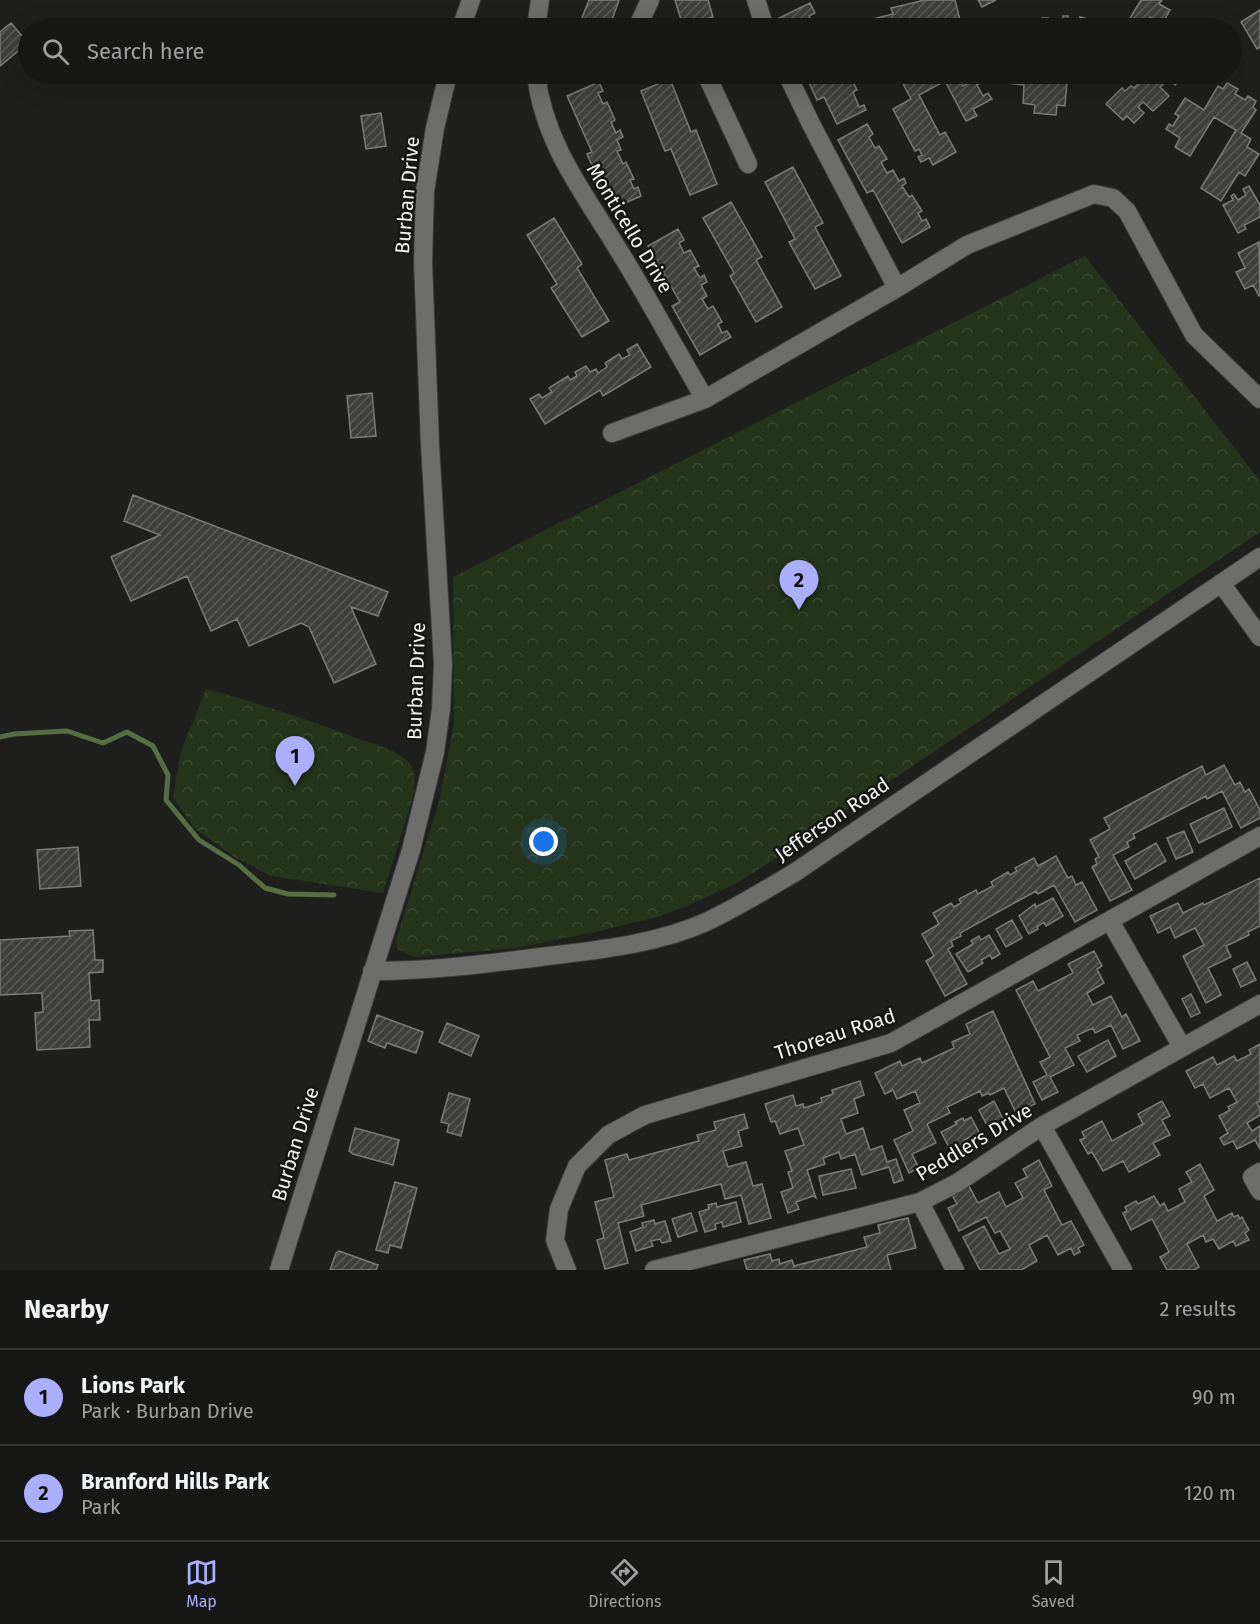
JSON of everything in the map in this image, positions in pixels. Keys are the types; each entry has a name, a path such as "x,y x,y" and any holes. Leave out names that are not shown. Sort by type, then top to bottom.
{"street":[{"path":"465,18 471,0"},
{"path":"537,18 540,0"},
{"path":"642,18 650,0"},
{"path":"756,0 757,18"},
{"name":"Burban Drive","path":"279,1270 411,850 433,761 441,709 442,629 430,445 423,262 426,191 435,128 446,84"},
{"name":"Monticello Drive","path":"537,84 545,121 561,157 623,257 705,399"},
{"path":"711,84 747,164"},
{"path":"791,84 897,288"},
{"path":"612,433 705,399 897,288 967,244 1094,194 1113,198 1127,211 1194,335 1260,399"},
{"name":"Jefferson Road","path":"372,971 446,968 606,949 662,937 705,923 794,873 1260,557"},
{"path":"1221,583 1260,637"},
{"name":"Thoreau Road","path":"567,1270 555,1240 559,1209 577,1166 608,1135 645,1115 891,1043 1260,836"},
{"path":"1110,921 1182,1047"},
{"name":"Peddlers Drive","path":"654,1270 920,1202 957,1183 1042,1126 1260,1004"},
{"path":"1042,1126 1123,1270"},
{"path":"1260,1172 1252,1177 1260,1191"},
{"path":"920,1202 955,1270"}],"green space":[{"path":"1085,256 1260,481 1260,532 735,884 657,917 515,948 414,957 397,949 396,940 439,802 454,723 453,577"},
{"path":"206,689 283,712 377,745 395,752 409,762 414,774 414,793 383,893 271,876 236,858 194,828 173,797 181,751"}],"building":[{"path":"589,0 619,0 613,18 582,18"},
{"path":"675,0 708,0 713,17 681,18"},
{"path":"925,0 955,0 960,18 877,18 893,14 891,8"},
{"path":"978,0 996,0 982,7"},
{"path":"1141,0 1162,0 1159,4 1170,10 1165,18 1130,18"},
{"path":"810,3 815,13 809,16 810,18 779,18"},
{"path":"1260,10 1260,47 1257,49 1242,24 1242,21"},
{"path":"11,23 18,31 18,51 0,66 0,32"},
{"path":"594,84 600,84 603,91 598,93 603,104 607,102 615,120 611,122 616,133 620,130 623,137 617,140 621,150 617,151 623,164 626,162 634,179 630,180 634,189 638,187 641,196 611,209 587,154 592,152 567,96"},
{"path":"658,84 672,84 691,132 696,130 717,184 690,195 671,149 665,151 641,91"},
{"path":"810,84 854,84 857,90 853,92 859,107 864,105 866,110 837,124 824,97 817,100"},
{"path":"903,84 939,84 919,95 940,135 945,132 956,152 933,165 929,158 921,162 918,157 922,155 919,149 915,151 893,109 911,99"},
{"path":"947,84 962,84 963,86 979,84 977,85 983,96 988,93 992,99 973,109 977,116 966,121"},
{"path":"1015,84 1067,84 1065,106 1057,105 1056,115 1034,113 1035,105 1023,103 1024,85"},
{"path":"1138,84 1163,84 1160,87 1169,96 1153,111 1143,102 1138,107 1144,113 1134,123 1127,116 1123,120 1106,104 1122,88 1125,91 1131,86 1134,88"},
{"path":"1229,84 1238,89 1235,94 1245,100 1248,96 1256,101 1253,107 1256,110 1241,133 1251,139 1247,147 1259,154 1245,176 1239,172 1221,201 1201,188 1236,130 1214,117 1190,156 1175,147 1180,138 1166,129 1169,124 1173,126 1179,116 1175,114 1185,98 1204,110 1218,86 1223,89"},
{"path":"381,113 386,146 366,149 361,116"},
{"path":"867,124 873,134 869,137 875,148 879,146 887,159 881,162 887,173 893,170 899,181 904,178 906,183 902,186 909,197 912,195 922,211 918,213 922,221 926,219 930,227 902,243 873,190 867,193 838,140"},
{"path":"793,167 823,223 815,227 841,276 815,289 789,242 795,239 765,182"},
{"path":"1249,186 1260,205 1260,217 1244,225 1246,229 1238,233 1223,205 1233,200 1231,196 1234,194 1238,200 1246,195 1243,189"},
{"path":"731,202 762,257 756,260 782,307 756,322 730,276 734,273 703,218"},
{"path":"554,218 582,264 577,268 609,321 582,337 551,288 557,284 527,235"},
{"path":"678,229 684,240 679,243 684,253 690,250 699,266 694,268 700,278 704,275 707,282 701,285 707,296 702,299 708,309 713,306 722,322 718,324 722,333 727,331 731,337 700,355 672,306 680,302 648,246"},
{"path":"1259,242 1259,296 1253,285 1245,289 1236,272 1245,268 1238,253"},
{"path":"637,344 651,367 603,396 600,390 545,424 530,399 539,394 542,398 552,392 549,388 568,376 570,380 577,376 575,372 586,366 590,372 596,369 598,373 607,367 605,363 619,354 622,359 630,355 627,350"},
{"path":"372,393 376,436 351,438 347,396"},
{"path":"133,495 388,592 378,616 351,607 376,664 334,683 309,627 301,623 249,646 237,619 211,631 187,576 131,601 111,557 160,535 124,521"},
{"path":"1224,765 1235,785 1240,782 1245,792 1249,789 1260,810 1260,818 1241,828 1222,791 1207,799 1206,796 1133,834 1135,838 1127,842 1129,847 1113,855 1132,890 1110,901 1092,867 1097,864 1095,859 1099,857 1090,840 1110,829 1104,818 1202,766 1206,775"},
{"path":"1224,808 1232,827 1199,843 1190,824"},
{"path":"1184,831 1193,852 1176,859 1167,838"},
{"path":"1156,843 1166,861 1135,879 1125,861"},
{"path":"78,847 81,886 40,889 37,850"},
{"path":"1056,856 1068,878 1072,876 1076,885 1082,882 1097,910 1075,922 1054,885 1038,894 1036,891 960,933 961,936 951,941 953,946 948,949 967,984 945,996 926,961 934,956 922,934 939,924 933,913 951,903 954,907 961,903 959,899 976,890 978,894 993,886 991,882 1008,872 1010,875 1017,871 1015,868 1034,858 1038,866"},
{"path":"1260,878 1260,926 1248,932 1249,935 1226,946 1231,957 1208,968 1221,995 1206,1003 1183,956 1204,945 1195,928 1175,938 1170,927 1158,933 1150,916 1178,903 1183,913"},
{"path":"1053,898 1063,916 1046,926 1044,922 1029,934 1019,916 1035,904 1036,907"},
{"path":"1012,920 1022,938 1006,947 996,929"},
{"path":"93,930 95,960 103,960 103,972 89,973 91,1001 99,1000 100,1020 89,1020 90,1047 37,1050 35,1013 43,1012 42,993 0,995 0,940 70,936 69,931"},
{"path":"989,935 1000,954 992,959 990,955 981,960 983,963 968,972 956,954 973,944 971,941 979,936 981,940"},
{"path":"1094,951 1102,966 1097,969 1104,983 1087,993 1093,1005 1111,996 1122,1017 1126,1014 1140,1041 1123,1049 1111,1025 1095,1033 1093,1028 1077,1035 1080,1041 1065,1048 1074,1065 1050,1077 1058,1092 1042,1100 1033,1082 1047,1075 1040,1062 1050,1057 1016,990 1033,981 1038,991 1073,973 1068,964"},
{"path":"1247,962 1256,980 1241,987 1233,969"},
{"path":"1191,994 1200,1013 1191,1017 1182,999"},
{"path":"993,1011 1035,1104 1016,1113 1004,1088 982,1096 980,1091 947,1107 950,1113 927,1124 936,1143 912,1154 919,1168 909,1173 894,1140 913,1131 904,1110 920,1103 915,1091 897,1099 893,1090 885,1094 875,1073 900,1061 902,1066 920,1058 922,1063 954,1048 952,1042 970,1034 966,1024"},
{"path":"377,1015 423,1032 416,1053 387,1043 385,1048 368,1041"},
{"path":"447,1023 479,1036 471,1056 439,1042"},
{"path":"1108,1040 1116,1056 1087,1072 1078,1056"},
{"path":"1260,1044 1260,1101 1257,1103 1260,1115 1247,1123 1252,1131 1260,1126 1260,1149 1255,1140 1237,1149 1233,1141 1224,1145 1220,1138 1228,1133 1219,1116 1230,1110 1228,1107 1237,1102 1229,1088 1210,1098 1203,1084 1195,1088 1186,1071 1213,1057 1217,1065 1234,1056 1237,1061 1251,1054 1249,1050"},
{"path":"860,1081 864,1095 854,1099 858,1113 841,1119 846,1134 863,1128 870,1150 882,1146 887,1162 896,1159 903,1180 894,1183 889,1167 862,1175 855,1154 841,1159 839,1152 823,1158 825,1164 807,1170 816,1198 813,1196 796,1202 799,1209 788,1213 781,1192 793,1188 788,1172 792,1171 785,1151 804,1145 798,1128 780,1134 775,1121 771,1122 765,1104 793,1095 796,1106 803,1104 804,1108 822,1102 821,1098 833,1094 832,1090"},
{"path":"449,1093 470,1099 461,1136 447,1132 449,1124 441,1122"},
{"path":"994,1101 1004,1121 989,1129 979,1110"},
{"path":"1162,1101 1170,1116 1162,1120 1170,1135 1153,1143 1160,1155 1129,1172 1123,1161 1103,1171 1092,1152 1088,1154 1080,1140 1085,1138 1082,1132 1102,1121 1112,1141 1143,1124 1138,1114"},
{"path":"744,1114 748,1128 738,1131 742,1146 723,1151 728,1167 746,1162 753,1186 762,1184 771,1218 749,1224 741,1195 725,1199 721,1184 641,1205 644,1216 618,1223 628,1263 605,1269 597,1240 604,1238 595,1202 614,1197 605,1160 627,1154 629,1160 699,1141 697,1135 716,1130 714,1122"},
{"path":"971,1117 981,1136 972,1141 970,1137 964,1140 965,1143 951,1151 941,1132 957,1124 955,1122 963,1118 964,1121"},
{"path":"355,1128 399,1140 393,1165 349,1151"},
{"path":"1039,1160 1052,1186 1044,1190 1062,1225 1071,1221 1084,1245 1078,1248 1080,1252 1074,1255 1071,1248 1058,1255 1047,1235 1029,1245 1037,1261 1021,1270 980,1270 963,1237 984,1226 999,1254 1010,1249 1000,1231 995,1233 986,1217 959,1231 948,1208 957,1204 951,1193 968,1184 978,1203 999,1192 1006,1207 1023,1198 1015,1183 1027,1177 1023,1169"},
{"path":"1200,1164 1214,1190 1204,1196 1217,1221 1232,1213 1234,1217 1238,1215 1240,1219 1242,1217 1249,1230 1245,1233 1249,1240 1236,1246 1233,1241 1219,1249 1213,1239 1206,1242 1203,1235 1187,1244 1199,1267 1194,1270 1167,1270 1160,1257 1169,1252 1152,1219 1131,1230 1123,1213 1127,1211 1125,1207 1136,1201 1138,1204 1154,1196 1160,1206 1164,1203 1168,1211 1185,1202 1179,1189 1192,1182 1186,1172"},
{"path":"851,1169 856,1188 823,1195 819,1176"},
{"path":"395,1182 417,1188 401,1248 390,1245 388,1253 376,1250"},
{"path":"736,1202 741,1222 723,1227 722,1222 715,1224 716,1229 705,1232 699,1212 709,1209 708,1205 716,1203 717,1207"},
{"path":"691,1213 697,1231 678,1237 672,1219"},
{"path":"908,1218 916,1248 887,1255 891,1270 747,1270 744,1260 770,1254 772,1261 779,1259 780,1264 792,1260 794,1266 867,1247 864,1237 880,1233 878,1225"},
{"path":"654,1220 655,1224 665,1221 671,1241 662,1243 660,1239 651,1241 653,1246 636,1251 630,1232 643,1227 642,1223"},
{"path":"339,1251 378,1265 376,1270 330,1270 336,1253"}],"waterway":[{"path":"0,737 67,731 103,743 127,732 153,746 168,775 166,800 199,840 239,865 265,888 288,894 334,895"}],"place":[{"name":"Branford Hills Park","path":"799,610"},
{"name":"Lions Park","path":"295,786"}]}
